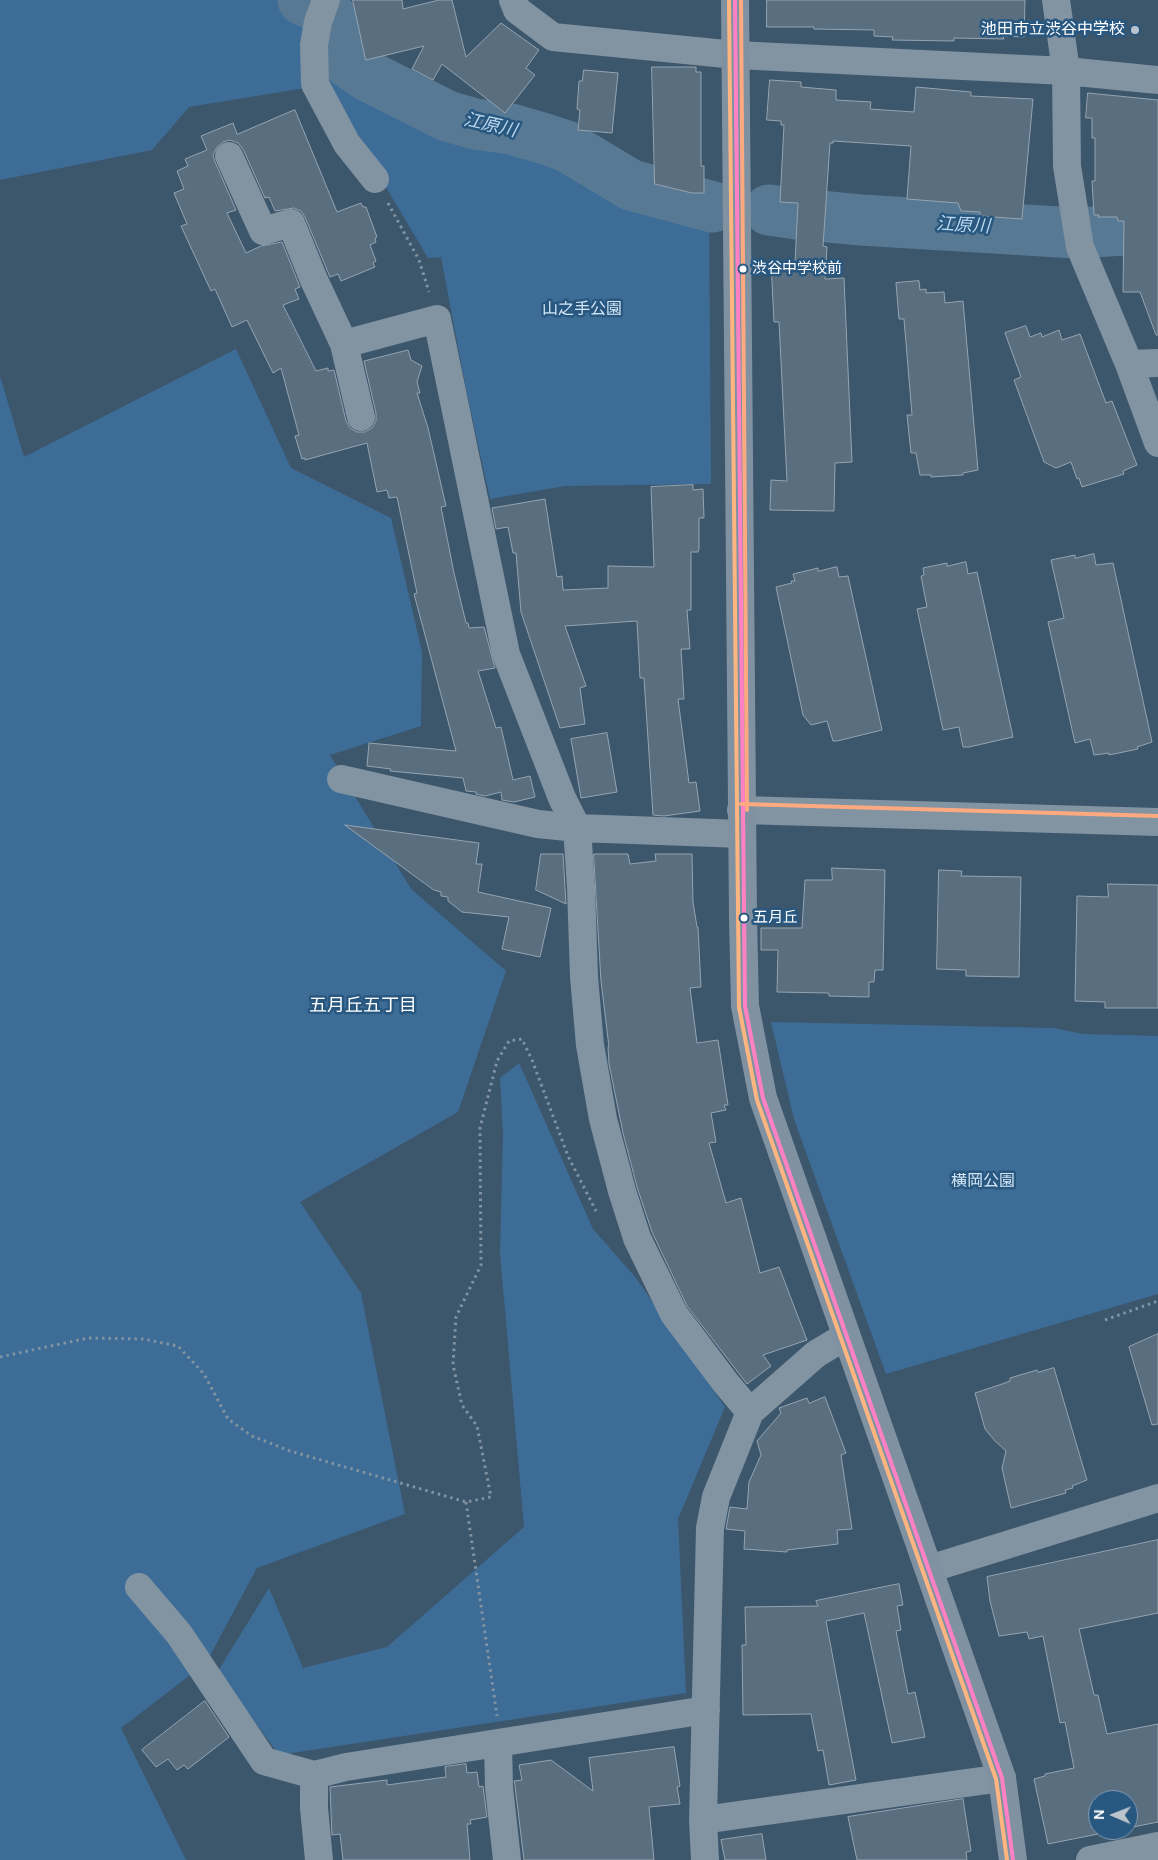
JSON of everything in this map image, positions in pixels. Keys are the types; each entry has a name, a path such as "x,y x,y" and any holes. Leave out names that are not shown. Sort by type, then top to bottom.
{"main road":[{"path":"735,0 745,1006 763,1098 1002,1778 1013,1860"}],"street":[{"path":"513,0 517,10 553,37 736,55 1066,71 1158,80"},
{"path":"1056,0 1066,71 1067,166 1080,247 1129,364 1158,443"},
{"path":"323,8 314,45 315,84 347,144 375,179"},
{"path":"229,156 263,231 292,223 314,280 344,344 361,417"},
{"path":"344,344 437,319 506,654 562,798 577,828 584,976 590,1045 603,1119 622,1191 637,1238 674,1314 750,1412"},
{"path":"1129,364 1158,364"},
{"path":"341,779 538,824 577,828 742,822 1158,822"},
{"path":"705,1860 703,1820 710,1528 716,1496 750,1412 816,1354 846,1336"},
{"path":"929,1569 1158,1498"},
{"path":"139,1587 179,1634 264,1761 314,1775 346,1767 706,1710"},
{"path":"498,1744 499,1787 507,1860"},
{"path":"314,1775 314,1808 319,1860"},
{"path":"703,1820 1002,1778"},
{"path":"1090,1860 1158,1846"}],"path":[{"path":"375,179 419,260"},
{"path":"0,1357 88,1338 143,1339 178,1346 204,1374 228,1419 252,1436 290,1451 466,1502 492,1497 477,1426 462,1405 453,1365 456,1317 481,1265 480,1128 497,1061 509,1041 522,1039 532,1060 568,1156 600,1219"},
{"path":"1105,1320 1158,1302"},
{"path":"466,1502 499,1729 498,1744"}],"green space":[{"path":"0,0 294,0 331,11 305,88 189,107 152,150 0,180"},
{"name":"山之手公園","path":"328,31 336,58 352,72 445,123 502,131 545,141 636,192 709,209 711,484 565,486 490,499 466,389 441,257 428,258 333,98 326,75"},
{"path":"236,349 291,468 391,518 422,652 421,726 330,755 411,889 506,971 458,1112 300,1202 361,1293 405,1514 257,1568 206,1663 121,1728 186,1860 0,1860 0,376 24,457"},
{"name":"横岡公園","path":"771,1022 1054,1028 1083,1034 1158,1036 1158,1294 886,1374 794,1119"},
{"path":"519,1063 593,1229 636,1278 725,1407 678,1519 686,1693 279,1755 218,1671 269,1588 303,1668 387,1647 524,1527 500,1253 503,1134 500,1078"}],"building":[{"path":"353,0 402,0 403,9 439,0 452,0 466,57 501,23 539,50 526,68 535,75 505,113 442,64 433,80 412,69 424,46 366,60"},
{"path":"767,0 1025,0 1024,37 1003,36 1004,39 954,38 954,41 892,40 893,37 874,36 874,30 767,27"},
{"path":"652,67 696,67 696,72 701,72 701,166 704,166 704,193 692,193 655,184"},
{"path":"584,70 618,73 612,133 578,130 580,110 577,109 579,81 582,81"},
{"path":"770,80 801,82 801,87 836,90 836,100 871,102 870,109 914,112 916,87 971,92 971,96 1033,99 1022,219 980,216 980,212 961,211 958,203 907,199 911,146 833,141 833,143 830,143 823,246 827,247 825,279 844,278 852,462 835,463 834,511 770,510 771,480 787,481 779,322 774,322 771,262 795,263 798,203 780,202 784,125 781,125 781,121 767,120"},
{"path":"1088,93 1158,100 1158,335 1156,335 1140,292 1123,292 1124,221 1118,221 1117,217 1098,217 1099,215 1094,215 1092,181 1095,181 1095,138 1092,138 1092,118 1086,118"},
{"path":"295,110 337,212 361,203 363,207 366,207 377,237 375,238 376,242 370,245 376,261 373,263 375,267 341,281 338,274 330,277 301,211 294,208 275,211 269,197 265,198 243,149 238,143 230,140 223,142 217,147 213,155 236,210 227,213 246,253 261,246 282,242 300,287 295,289 299,299 283,305 316,371 328,368 328,371 334,370 346,421 350,428 357,432 365,432 372,428 376,421 376,413 364,361 408,350 411,360 422,366 417,382 420,393 417,393 428,428 446,506 441,507 466,623 468,623 469,628 484,627 495,668 478,671 496,728 501,727 513,780 530,776 535,797 514,802 502,800 501,792 485,796 476,794 476,792 466,791 463,778 390,771 391,769 367,766 369,743 456,751 414,594 417,593 397,497 389,498 387,490 377,492 367,443 305,460 305,458 302,459 295,436 299,435 281,368 273,373 247,320 232,327 215,289 211,291 181,226 187,224 174,193 184,189 177,171 188,166 185,159 207,150 201,136 233,123 237,134"},
{"path":"919,281 920,290 926,289 926,293 944,292 945,303 963,301 978,470 963,473 963,475 931,477 931,475 920,475 916,453 911,453 907,415 912,415 904,319 899,319 896,283"},
{"path":"1026,326 1030,337 1041,333 1042,337 1059,330 1062,340 1080,334 1106,403 1112,401 1137,465 1123,471 1124,474 1082,487 1071,462 1056,468 1044,462 1014,380 1021,377 1005,333"},
{"path":"693,485 693,490 703,489 704,518 699,518 698,552 691,552 691,610 687,610 690,649 681,649 684,699 678,699 689,783 696,782 700,811 664,816 653,815 644,678 640,678 637,621 565,626 586,686 580,688 585,724 560,728 521,612 516,553 513,553 508,527 496,529 492,508 545,499 557,577 562,576 563,590 608,588 608,566 654,567 651,487"},
{"path":"1094,554 1096,565 1113,563 1152,742 1137,747 1138,749 1109,755 1109,753 1094,755 1090,739 1075,743 1048,622 1064,618 1051,560 1075,555 1075,558"},
{"path":"966,562 968,574 977,572 1013,737 963,747 959,727 943,730 917,609 927,607 921,576 924,575 923,568 947,563 947,566"},
{"path":"837,567 839,577 848,576 882,730 833,741 827,721 811,725 803,715 776,587 795,581 793,574 818,568 818,571"},
{"path":"607,733 617,792 581,798 571,739"},
{"path":"345,825 479,843 476,864 482,864 478,892 551,908 540,957 502,949 509,917 462,912 448,901 448,897 441,896 441,892 434,890"},
{"path":"541,854 563,854 566,904 536,890"},
{"path":"594,854 628,854 630,864 656,861 655,854 692,854 693,902 698,927 701,987 690,988 697,1043 718,1040 728,1105 724,1105 726,1110 711,1113 716,1142 709,1143 726,1203 741,1198 760,1273 779,1267 807,1340 763,1355 771,1366 747,1384 687,1306 652,1232 637,1187 623,1133 609,1064 609,1047 601,981"},
{"path":"832,868 885,870 883,970 875,970 874,982 869,982 869,997 829,996 829,993 777,992 778,950 761,950 761,928 802,928 805,880 832,880"},
{"path":"939,870 962,871 961,876 1021,877 1019,977 966,976 966,970 937,969"},
{"path":"1108,884 1158,885 1158,1008 1105,1008 1105,1002 1075,1001 1077,896 1108,897"},
{"path":"1158,1334 1158,1424 1152,1425 1129,1347"},
{"path":"1054,1368 1087,1480 1065,1490 1066,1493 1011,1508 1002,1468 1006,1451 985,1429 975,1393 1010,1381 1010,1378 1037,1370 1038,1372"},
{"path":"825,1397 846,1453 841,1455 852,1529 837,1530 838,1544 787,1550 787,1552 744,1549 745,1531 726,1529 730,1507 747,1509 749,1482 761,1455 757,1441 781,1413 779,1408 807,1398 809,1403"},
{"path":"1158,1540 1158,1613 1079,1629 1094,1695 1098,1695 1107,1734 1158,1724 1158,1822 1138,1826 1138,1790 1088,1790 1088,1836 1048,1844 1034,1779 1045,1776 1045,1774 1074,1768 1065,1722 1060,1723 1043,1636 1029,1639 1027,1632 999,1636 990,1601 987,1577"},
{"path":"899,1584 903,1605 897,1606 901,1630 896,1631 908,1694 915,1692 925,1737 892,1743 864,1613 826,1621 856,1780 829,1785 823,1750 818,1751 811,1714 743,1715 742,1645 746,1645 745,1607 818,1606 816,1601"},
{"path":"205,1701 229,1737 188,1769 184,1765 177,1770 168,1759 156,1767 142,1750"},
{"path":"674,1747 680,1786 677,1787 680,1804 649,1807 654,1860 524,1860 514,1781 522,1780 519,1765 551,1760 593,1791 589,1758"},
{"path":"466,1764 467,1773 477,1772 479,1787 483,1786 487,1817 470,1820 471,1824 467,1824 470,1860 343,1860 340,1834 332,1835 330,1787 387,1780 387,1785 446,1777 445,1767"},
{"path":"963,1799 971,1851 966,1852 967,1860 857,1860 848,1817"},
{"path":"762,1834 766,1860 725,1860 721,1840"}],"waterway":[{"name":"江原川","path":"303,0 315,5 333,19 338,49 345,60 368,76 447,116 475,124 511,129 566,146 631,185 713,207"},
{"name":"江原川","path":"769,210 861,220 1076,233 1158,228"}],"transit line":[{"path":"729,0 739,1007 757,1100 996,1779 1007,1860"},
{"path":"735,0 745,1006 763,1098 1002,1778 1013,1860"},
{"path":"741,0 747,810"},
{"path":"741,804 1158,816"}],"place":[{"name":"池田市立渋谷中学校","path":"1135,30"},
{"name":"渋谷中学校前","path":"743,269"},
{"name":"五月丘","path":"744,918"}],"district":[{"name":"五月丘五丁目","path":"363,1006"}]}
